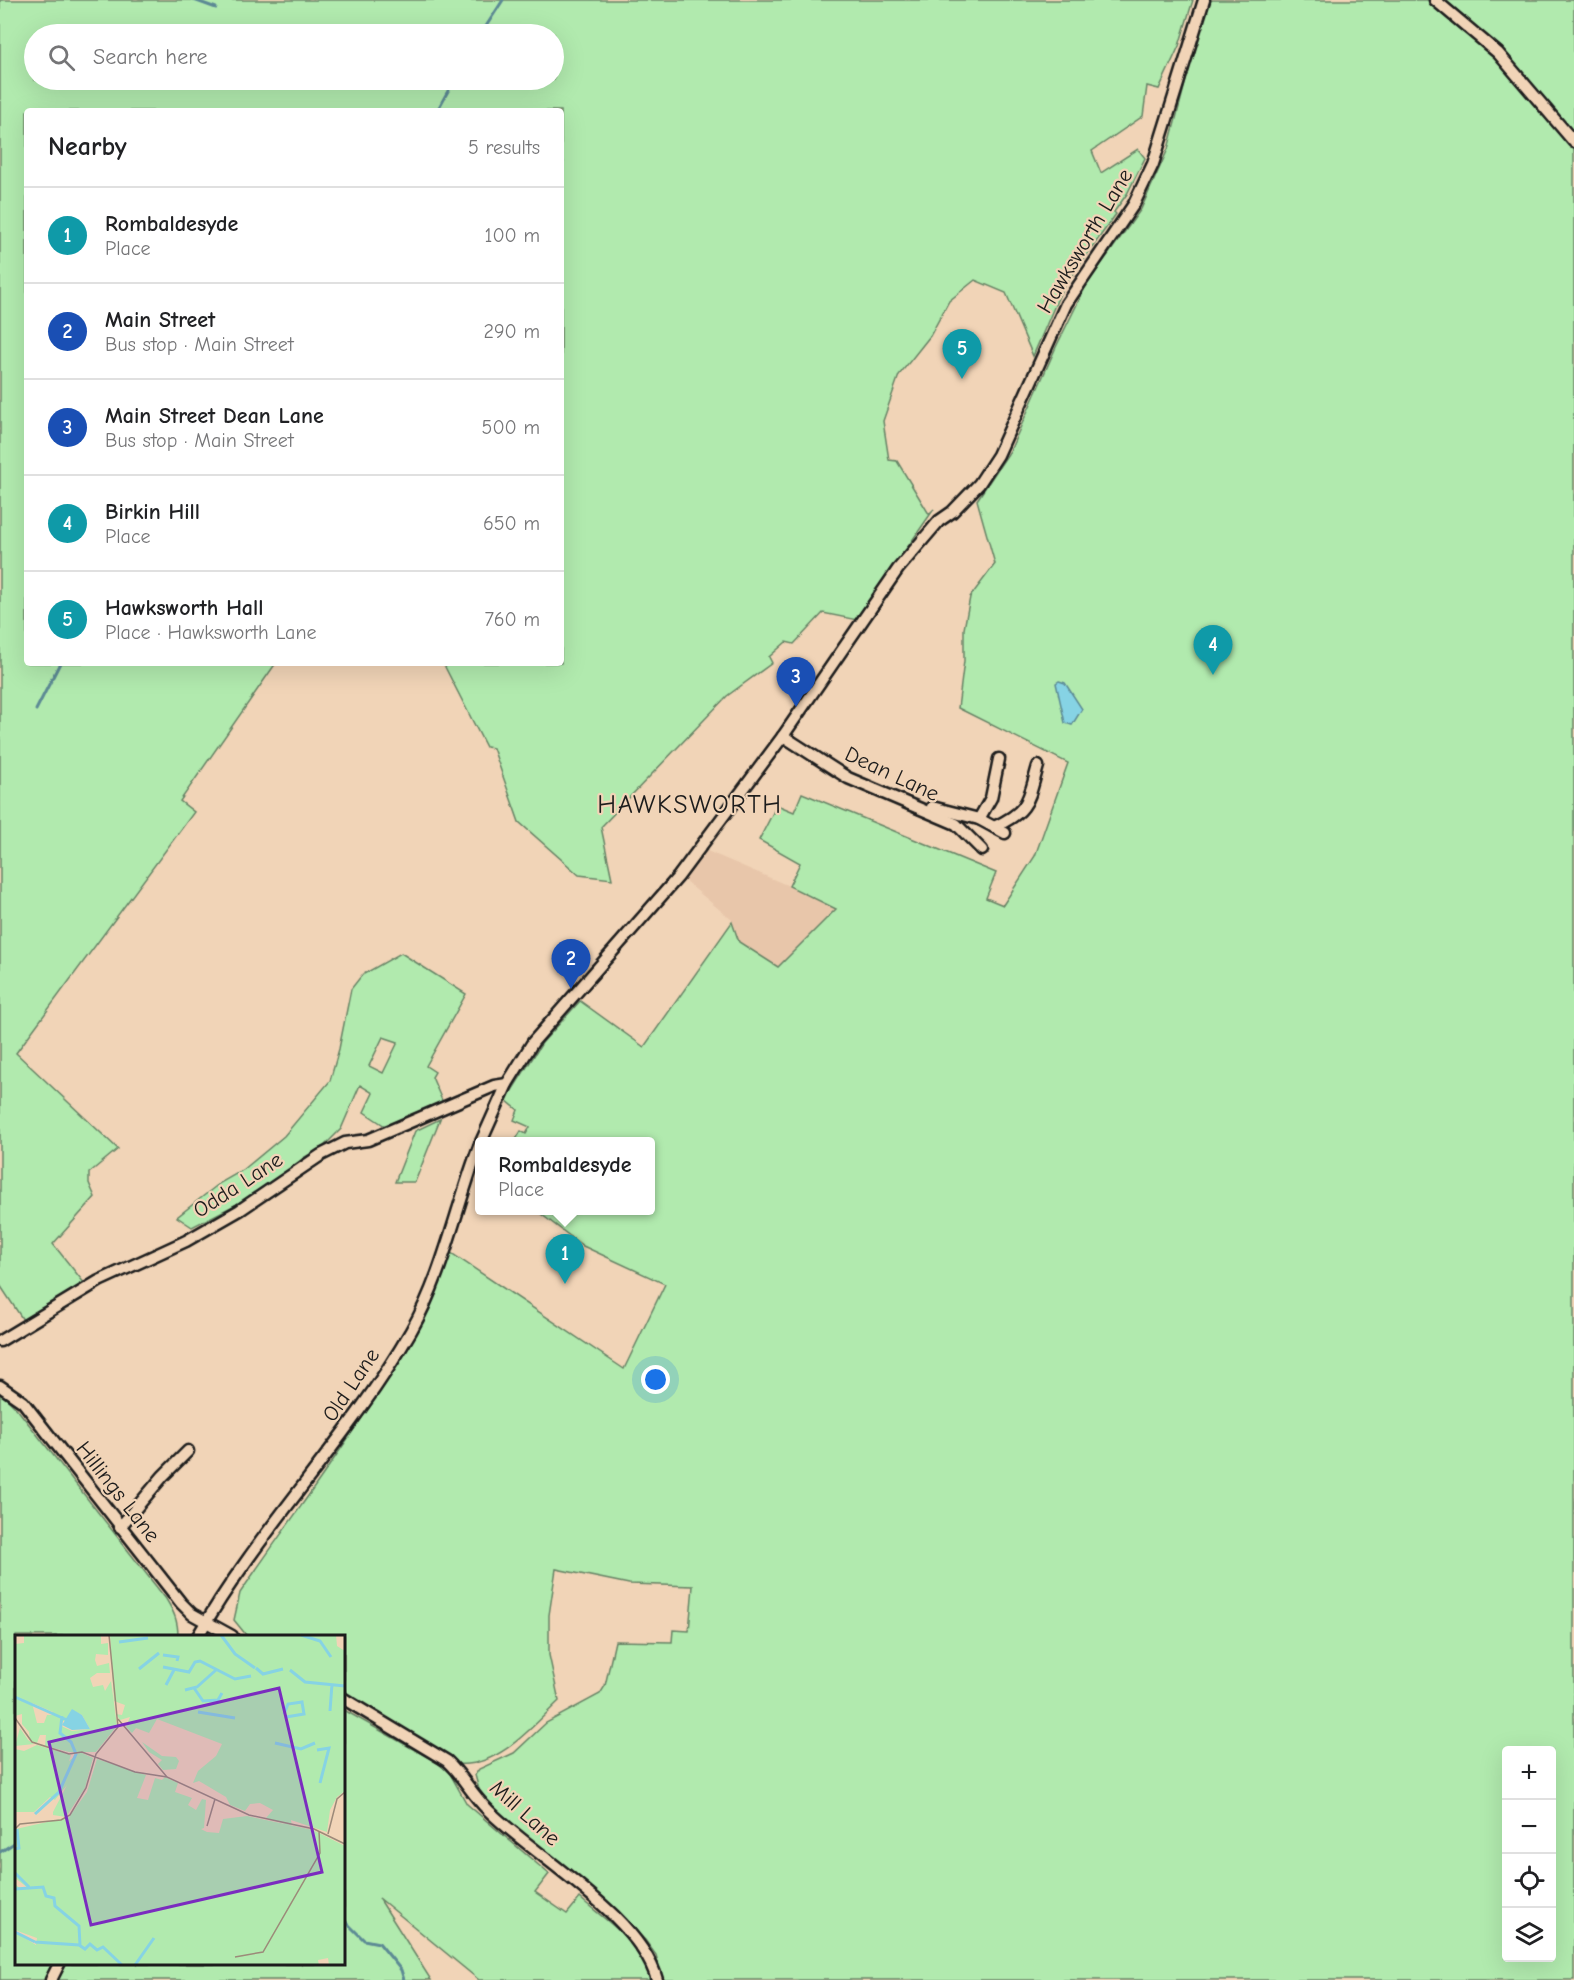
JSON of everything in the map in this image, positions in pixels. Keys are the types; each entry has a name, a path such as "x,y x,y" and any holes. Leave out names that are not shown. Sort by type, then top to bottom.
{"street":[{"name":"Hawksworth Lane","path":"783,736 898,569 934,527 979,483 998,455 1066,304 1134,204 1153,164 1203,0"},
{"path":"1435,0 1498,53 1574,142"},
{"name":"Dean Lane","path":"783,736 848,778 956,825 982,850"},
{"name":"Old Lane","path":"483,1137 507,1084 533,1042 678,878 783,736"},
{"path":"979,819 991,798 999,759"},
{"path":"994,826 1009,820 1025,808 1038,766"},
{"path":"848,778 867,776 939,810 979,819 1005,833"},
{"name":"Odda Lane","path":"0,1341 99,1281 186,1241 240,1210 321,1155 345,1143 368,1140 494,1086 507,1084"},
{"name":"Old Lane","path":"199,1635 266,1536 321,1464 411,1331 432,1286 460,1195 475,1156"},
{"name":"Hillings Lane","path":"0,1386 23,1402 181,1603 192,1614 206,1622"},
{"path":"120,1527 163,1476 188,1451"},
{"path":"206,1622 230,1635"},
{"name":"Mill Lane","path":"345,1700 447,1761 459,1772 488,1811 621,1923 640,1945 653,1967 657,1980"},
{"path":"51,1980 58,1965"}],"shaded area":[{"path":"707,851 836,909 778,967 738,942 732,920 684,880"}],"green space":[{"path":"0,0 1193,0 1179,46 1159,89 1147,86 1143,116 1092,151 1101,173 1138,149 1145,158 1127,194 1114,212 1116,214 1061,291 1033,356 1006,293 975,280 949,301 930,336 899,375 883,421 889,460 897,461 929,514 934,509 857,620 823,613 794,644 786,642 769,657 772,663 727,696 601,827 612,879 579,875 519,822 493,748 486,747 445,666 564,666 564,108 24,108 24,666 274,666 180,801 194,812 16,1053 118,1149 89,1173 89,1183 95,1197 53,1244 85,1284 23,1320 0,1285"},
{"path":"1211,0 1574,0 1574,1980 663,1980 656,1955 645,1940 575,1876 491,1807 481,1797 475,1775 479,1769 514,1753 546,1723 600,1694 605,1686 615,1641 672,1642 673,1630 689,1631 693,1586 629,1584 556,1569 549,1615 549,1655 559,1701 526,1733 501,1752 474,1763 459,1764 350,1696 345,1690 345,1635 246,1635 234,1620 240,1593 327,1470 382,1386 431,1299 451,1253 624,1369 665,1284 583,1246 542,1215 655,1215 655,1137 517,1137 521,1131 526,1134 530,1127 514,1120 518,1110 506,1100 542,1043 580,1001 644,1047 732,922 739,942 778,967 836,909 789,886 800,863 759,840 777,805 794,812 802,793 996,873 986,898 1003,905 1035,856 1068,763 958,708 964,661 964,629 970,597 995,564 977,500 1010,451 1087,284 1141,209 1168,149 1201,23"},
{"path":"401,953 466,994 426,1066 435,1072 432,1077 444,1105 388,1128 364,1112 373,1093 360,1085 341,1129 324,1146 303,1158 274,1185 192,1227 177,1217 220,1183 243,1170 284,1136 330,1081 351,989 362,975","holes":["383,1037 398,1042 383,1073 369,1066"]},
{"path":"440,1119 415,1182 395,1182 415,1131"},
{"path":"0,1392 17,1409 166,1599 175,1617 178,1635 15,1635 15,1965 54,1965 46,1980 0,1980"},
{"path":"345,1711 438,1763 450,1774 467,1804 549,1874 535,1892 567,1914 580,1898 612,1924 631,1944 646,1967 650,1980 479,1980 379,1898 431,1980 58,1980 66,1965 345,1965"}],"water":[{"path":"1059,681 1065,683 1082,709 1072,725 1065,723 1056,683"}],"waterway":[{"path":"194,0 216,8"},
{"path":"487,24 503,0"},
{"path":"439,108 449,90"},
{"path":"36,710 58,666"},
{"path":"0,1852 15,1843"},
{"path":"345,1921 364,1940 379,1943 401,1970 404,1980"}],"place":[{"name":"Hawksworth Hall","path":"962,379"},
{"name":"Birkin Hill","path":"1213,675"},
{"name":"Main Street Dean Lane","path":"796,707"},
{"name":"Main Street","path":"571,989"},
{"name":"Rombaldesyde","path":"565,1284"}],"district":[{"name":"HAWKSWORTH","path":"690,805"}]}
